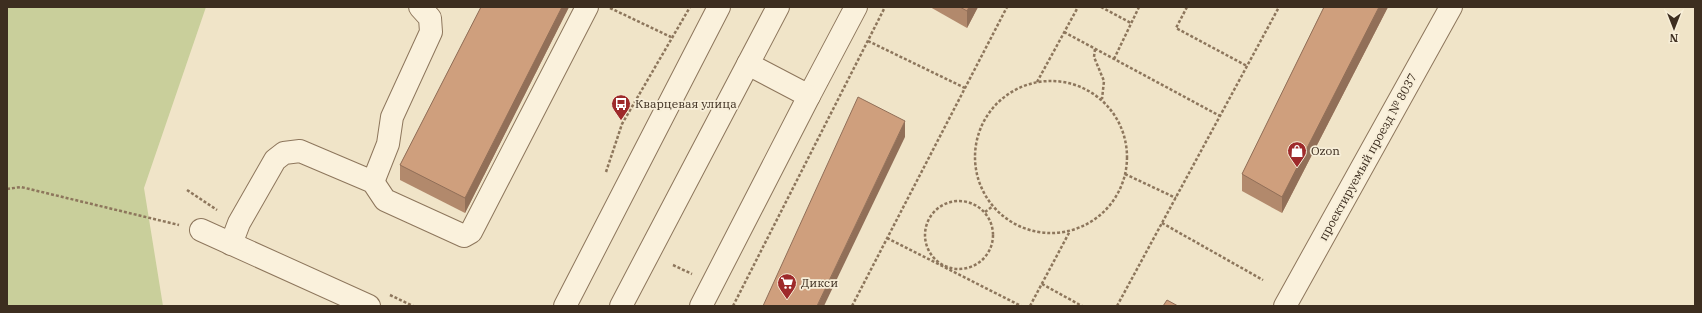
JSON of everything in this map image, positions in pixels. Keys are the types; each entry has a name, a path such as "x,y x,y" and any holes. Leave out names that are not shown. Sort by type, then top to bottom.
{"street":[{"path":"373,182 388,144 392,117 431,32 430,18 420,7"},
{"path":"231,244 239,223 275,160 284,153 300,151 373,182 385,200 464,236 472,232 587,7"},
{"path":"565,306 719,7"},
{"path":"621,306 778,7"},
{"path":"701,306 856,7"},
{"name":"проектируемый проезд № 8037","path":"1286,306 1451,7"},
{"path":"748,64 809,96"},
{"path":"201,230 369,306"}],"path":[{"path":"608,7 671,37"},
{"path":"605,175 622,124 671,37 690,7"},
{"path":"733,306 885,7"},
{"path":"852,306 1007,7"},
{"path":"1037,82 1078,7"},
{"path":"1101,7 1131,23"},
{"path":"1114,59 1139,7"},
{"path":"1187,7 1176,28 1248,66"},
{"path":"1117,306 1279,7"},
{"path":"1064,32 1220,116"},
{"path":"868,40 965,88"},
{"path":"1095,49 1094,57 1104,81 1102,100"},
{"path":"1057,81 1085,88 1102,100 1115,115 1124,133 1127,152 1125,174 1119,191 1108,207 1093,220 1071,230 1046,233 1026,228 1008,220 993,206 982,190 976,171 975,151 979,132 988,114 1001,99 1018,88 1037,82 1057,81"},
{"path":"1125,174 1176,198"},
{"path":"7,189 21,187 201,230"},
{"path":"887,238 936,261 944,265 957,268 970,267 982,260 990,250 993,237 992,224 985,212 975,204 957,200 944,204 934,212 927,223 925,237 929,249 936,261 1021,306"},
{"path":"985,212 993,206"},
{"path":"1162,223 1263,280"},
{"path":"1030,306 1071,230"},
{"path":"1042,284 1082,306"}],"green space":[{"path":"7,7 206,7 144,188 163,306 7,306"}],"building":[{"path":"481,7 562,7 465,198 400,165"},
{"path":"960,7 969,7 967,11"},
{"path":"1324,7 1379,7 1282,197 1242,174"},
{"path":"858,97 905,121 817,306 763,306"},
{"path":"1167,300 1178,306 1163,306"}],"place":[{"name":"Кварцевая улица","path":"621,121"},
{"name":"Ozon","path":"1297,168"},
{"name":"Дикси","path":"787,300"}]}
